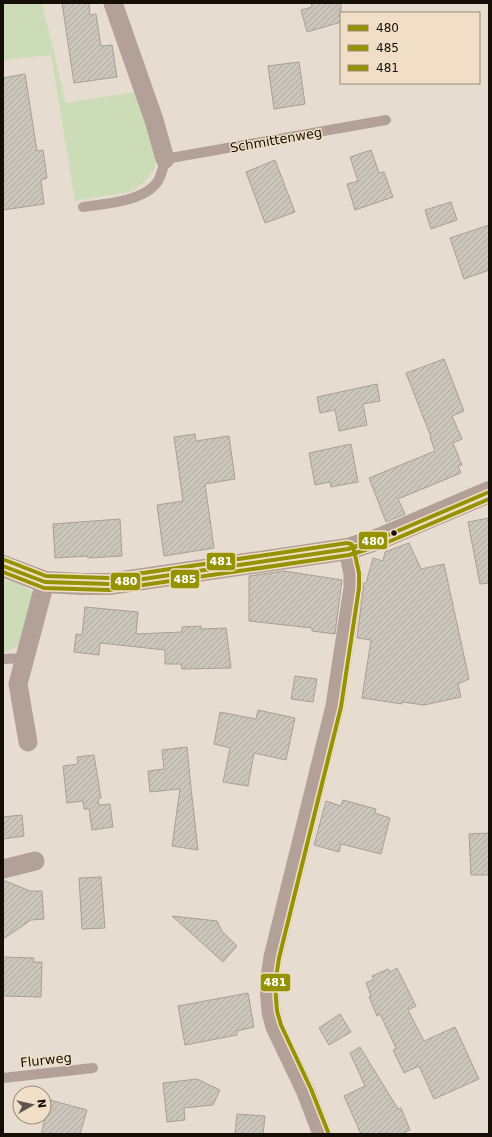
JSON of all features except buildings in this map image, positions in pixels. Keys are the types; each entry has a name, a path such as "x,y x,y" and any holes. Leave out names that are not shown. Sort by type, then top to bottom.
{"main road":[{"path":"3,566 45,582 109,584 348,549 379,539 489,492"}],"street":[{"path":"113,3 154,120 165,159"},
{"path":"322,1134 306,1092 275,1027 271,1012 269,986 279,929 335,706 353,588 353,574 348,549"},
{"path":"28,742 18,684 45,582"},
{"path":"3,869 35,861"}],"lane":[{"name":"Schmittenweg","path":"165,159 386,120"},
{"path":"83,207 123,201 141,195 155,185 162,172 165,159"},
{"path":"3,659 25,658"},
{"name":"Flurweg","path":"3,1078 93,1068"}],"green space":[{"path":"3,3 42,3 66,103 136,92 155,154 155,168 147,179 133,191 75,201 51,55 3,60"},
{"path":"3,580 27,587 31,591 32,603 24,636 16,647 3,652"}],"transit line":[{"name":"480","path":"3,566 45,582 109,584 348,549 379,539 489,492"},
{"name":"485","path":"3,572 44,588 109,590 349,555 381,545 489,499"},
{"name":"481","path":"5,560 46,576 109,578 347,543 353,546 359,573 359,588 341,707 279,958 275,985 277,1011 281,1025 311,1089 328,1132"}]}
